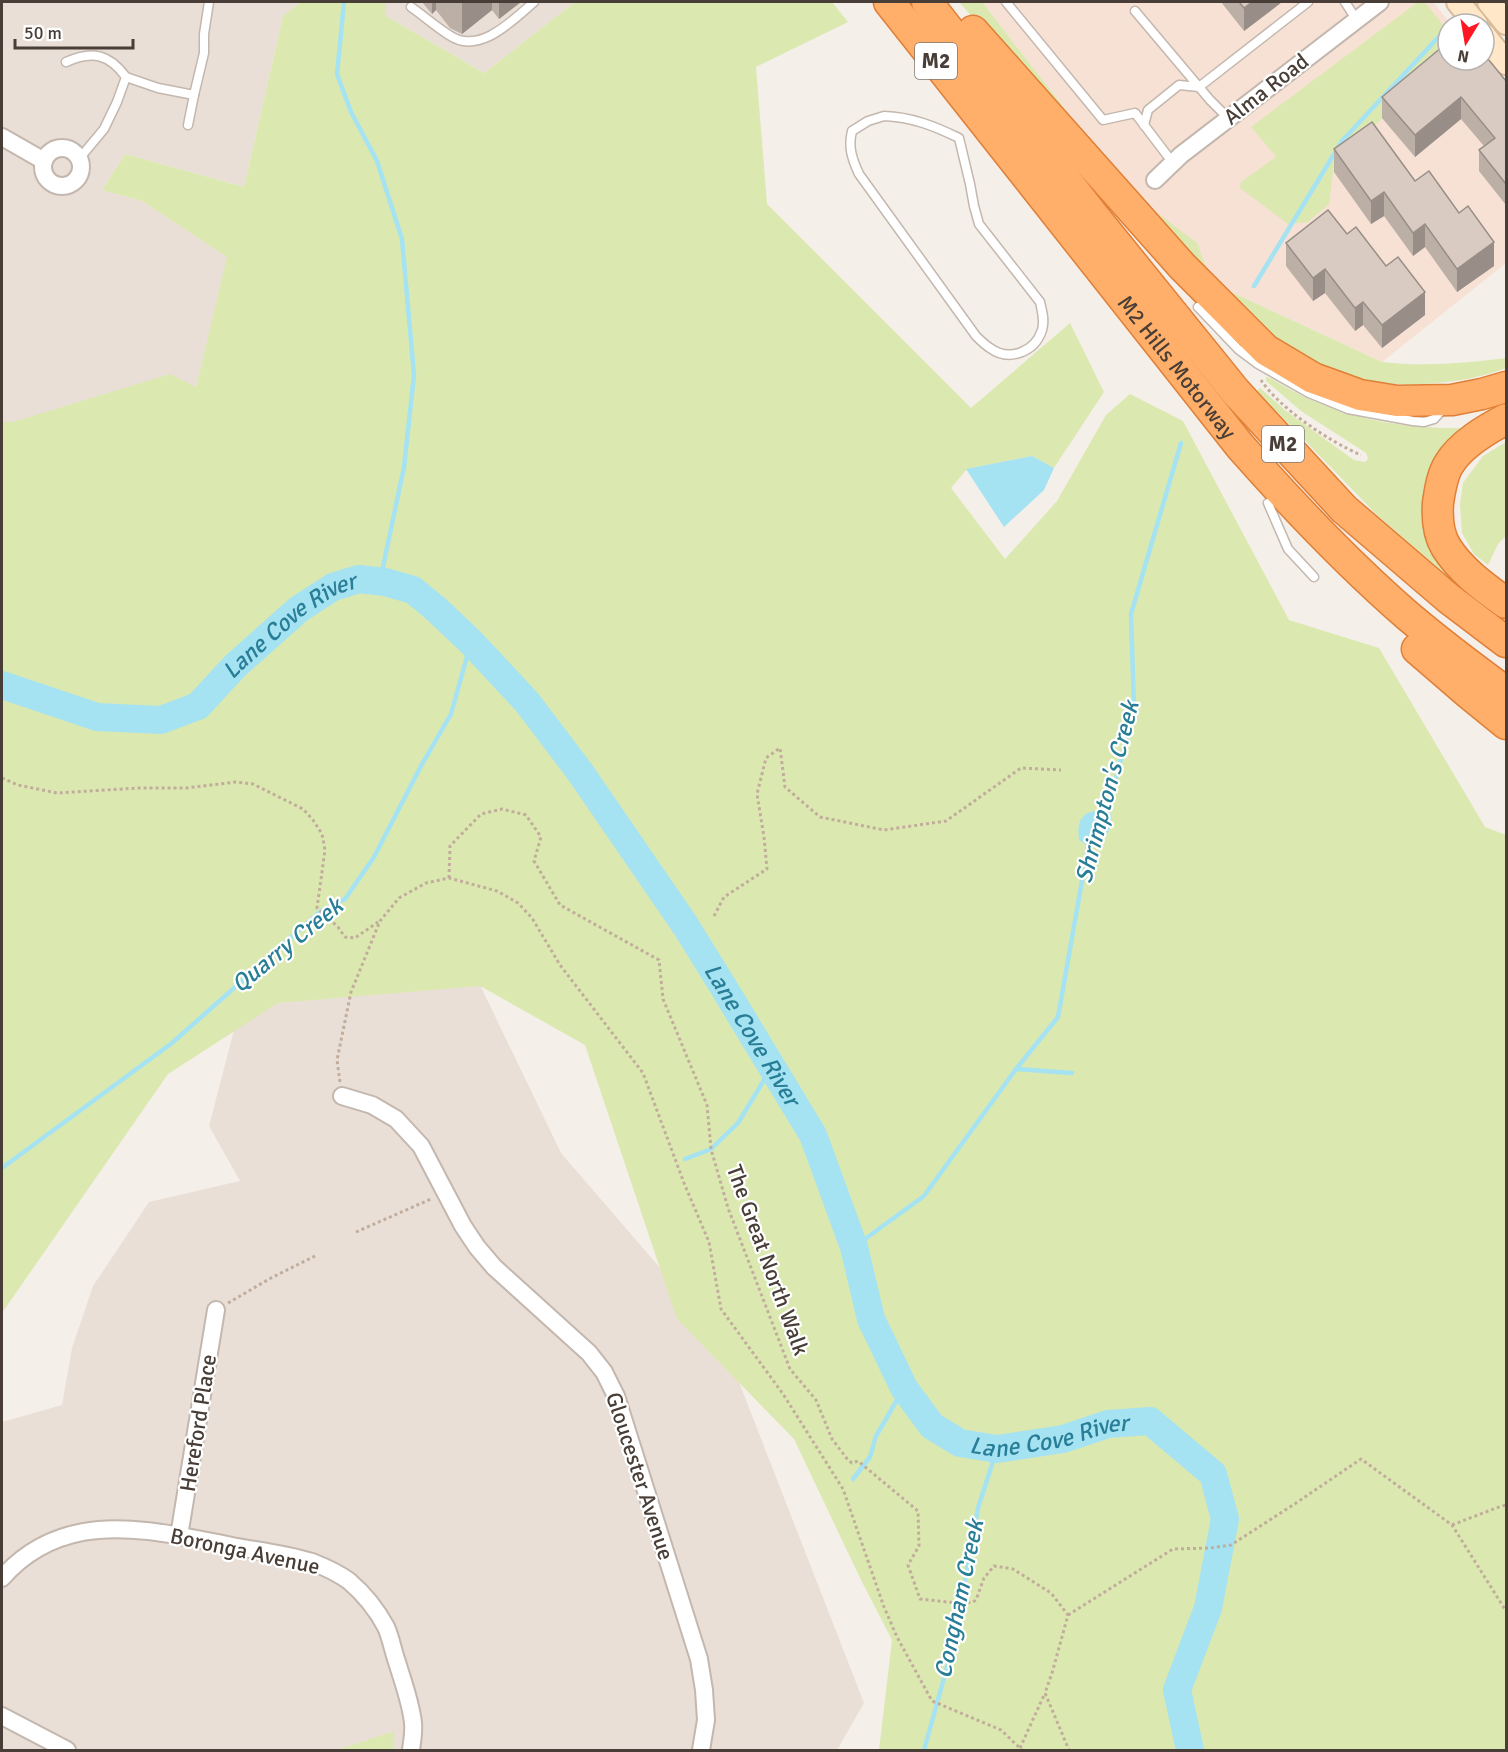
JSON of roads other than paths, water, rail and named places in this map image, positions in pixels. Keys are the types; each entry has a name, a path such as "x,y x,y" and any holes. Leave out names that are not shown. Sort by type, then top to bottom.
{"highway":[{"name":"M2 Hills Motorway","path":"889,2 971,129 1287,499 1407,616 1460,659 1506,692"},
{"name":"M2 Hills Motorway","path":"927,2 1093,215 1236,393 1344,509 1448,598 1506,642"},
{"path":"947,2 1182,266 1266,350 1312,378 1360,395 1396,401 1452,400 1506,387"},
{"path":"1506,419 1467,444 1449,464 1440,487 1437,518 1445,545 1461,567 1506,603"},
{"name":"M2","path":"1240,446 1268,502 1296,535 1368,607 1506,724"}],"main road":[{"path":"1489,2 1506,23"},
{"path":"1496,50 1506,63"}],"street":[{"name":"Alma Road","path":"1155,180 1228,118 1380,2"},
{"path":"2,137 44,161"},
{"path":"61,148 72,151 79,159 81,170 76,180 61,186 47,178 44,173 44,161 51,152 61,148"},
{"name":"Gloucester Avenue","path":"342,1096 372,1105 396,1119 421,1146 463,1226 477,1247 494,1267 589,1353 604,1372 616,1396 699,1659 706,1720 701,1750"},
{"name":"Hereford Place","path":"179,1536 216,1310"},
{"name":"Boronga Avenue","path":"2,1578 41,1545 85,1531 142,1531 179,1536 314,1563 350,1582 376,1611 386,1628 414,1724 411,1750"},
{"path":"2,1716 67,1750"}],"lane":[{"path":"188,126 204,52 209,2"},
{"path":"411,7 449,36 466,42 478,41 489,36 534,2"},
{"path":"1006,2 1103,120 1135,113 1173,163"},
{"path":"1144,125 1148,110 1179,85 1199,87 1308,2"},
{"path":"1344,2 1356,19"},
{"path":"1136,11 1228,118"},
{"path":"66,62 81,55 107,59 126,77 158,88 194,95"},
{"path":"79,159 104,129 126,77"},
{"path":"884,116 902,116 924,122 971,129 970,184 979,224 1040,302 1044,318 1037,342 1028,350 1016,355 1006,355 991,350 976,336 859,174 851,158 852,131 868,121 884,116"},
{"path":"1198,307 1238,350 1258,364 1309,393 1348,409 1424,422 1434,419 1452,400"},
{"path":"1268,502 1288,549 1314,577"}],"water":[{"path":"1032,456 1054,468 1044,490 1004,527 966,469"},
{"path":"1108,809 1111,822 1101,843 1088,846 1079,840 1079,825 1084,816 1093,811"}],"waterway":[{"path":"344,2 337,74 351,112 377,161 402,239 414,375 404,467 380,581"},
{"path":"1254,286 1342,141 1436,40"},
{"name":"Shrimpton's Creek","path":"1105,813 1108,809 1134,708 1131,614 1181,443"},
{"name":"Lane Cove River","path":"2,685 97,717 161,720 198,706 235,666 299,609 333,587 359,579 385,582 413,590 435,608 471,642 527,702 580,772 685,925 724,988 813,1135 854,1247 871,1319 904,1388 932,1426 960,1443 997,1449 1063,1439 1108,1424 1150,1421 1213,1474 1225,1519 1208,1608 1177,1690 1190,1750"},
{"name":"Quarry Creek","path":"2,1168 172,1043 321,911 345,899 374,857 451,714 471,642"},
{"name":"Shrimpton's Creek","path":"854,1247 924,1196 1016,1069 1058,1017 1089,841"},
{"path":"685,1159 711,1149 738,1123 772,1067"},
{"path":"1016,1069 1072,1073"},
{"path":"853,1479 870,1457 876,1436 904,1388"},
{"name":"Congham Creek","path":"924,1750 954,1642 978,1508 997,1449"}]}
